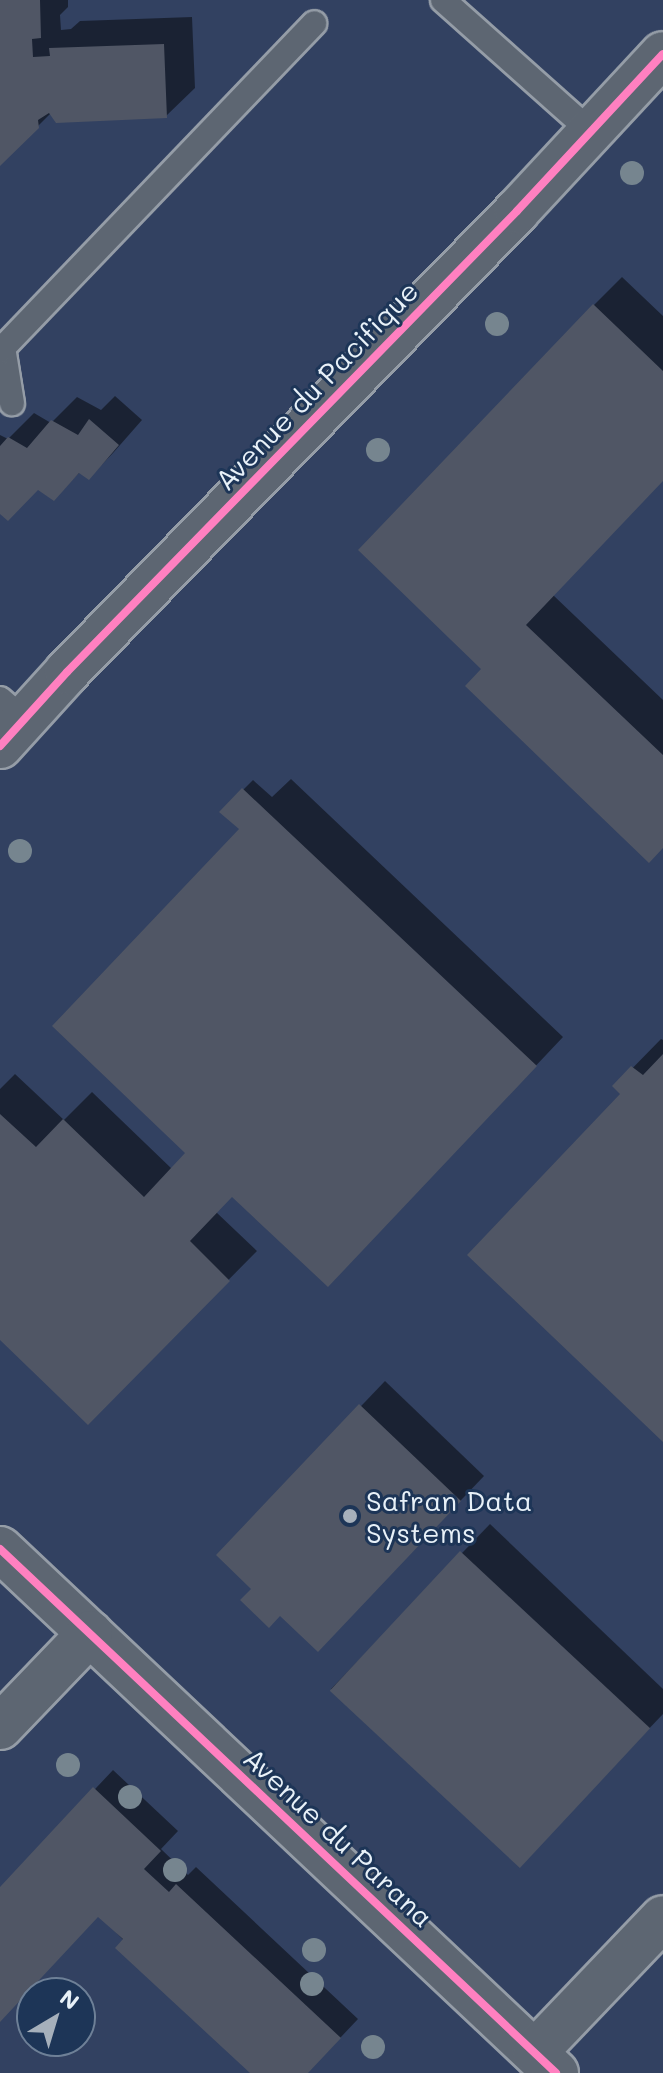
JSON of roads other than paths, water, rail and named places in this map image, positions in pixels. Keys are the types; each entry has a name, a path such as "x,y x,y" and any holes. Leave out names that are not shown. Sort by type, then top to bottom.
{"street":[{"name":"Avenue du Pacifique","path":"8,722 591,132 663,54"},
{"path":"0,1549 90,1633 0,1727"},
{"name":"Avenue du Parana","path":"90,1633 546,2062"},
{"path":"546,2062 663,1918"}],"lane":[{"path":"443,0 591,132"},
{"path":"12,403 2,349 314,23"}],"place":[{"name":"Safran Data Systems","path":"350,1516"}]}
